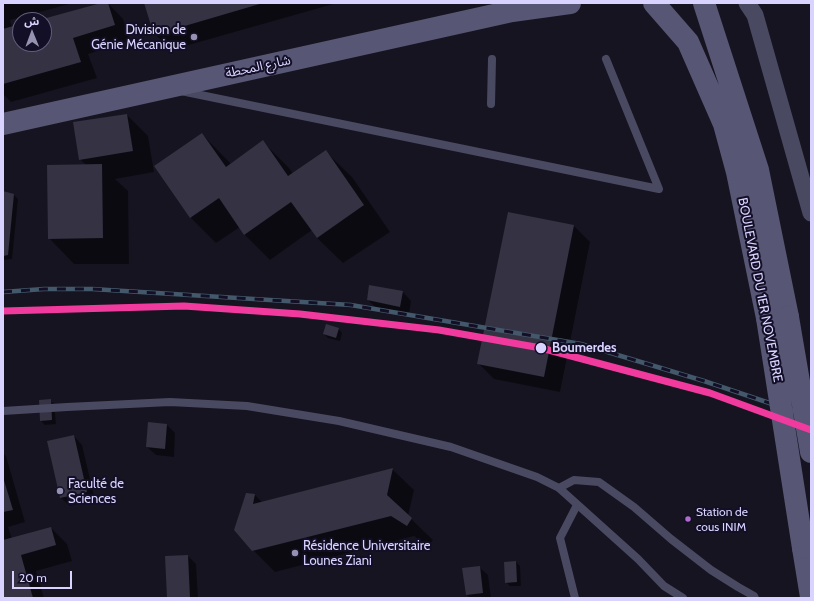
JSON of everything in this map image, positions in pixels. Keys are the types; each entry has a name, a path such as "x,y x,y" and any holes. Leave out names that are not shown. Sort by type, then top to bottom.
{"main road":[{"name":"شارع المحطة","path":"3,124 521,7 570,3"},
{"name":"BOULEVARD DU 1ER NOVEMBRE","path":"654,3 688,42 724,124 778,318 811,452"},
{"path":"663,3 669,3"},
{"name":"BOULEVARD DU 1ER NOVEMBRE","path":"704,3 758,170 778,318 803,548 811,597"}],"street":[{"path":"747,3 755,15 811,213"}],"lane":[{"path":"492,58 492,104"},
{"path":"164,88 659,189 606,59"},
{"path":"3,411 170,402 248,406 339,421 450,447 537,477 559,488 638,559 664,586 683,598"},
{"path":"559,488 574,480 599,482 634,507 671,540 711,570 755,598"},
{"path":"575,598 560,538 577,505"}],"building":[{"path":"101,3 108,3 115,25 73,38 81,62 3,84 3,29 12,26 12,52 52,52 52,16"},
{"path":"144,3 263,3 154,35"},
{"path":"127,114 133,151 79,160 73,122"},
{"path":"202,133 226,167 263,140 288,176 326,150 364,205 317,238 291,202 244,235 219,198 190,218 154,166"},
{"path":"102,164 103,238 48,239 47,165"},
{"path":"3,191 14,194 8,255 3,256"},
{"path":"508,212 574,225 544,377 477,364"},
{"path":"369,285 403,291 400,307 367,300"},
{"path":"326,324 339,328 336,338 323,334"},
{"path":"51,399 52,420 40,421 39,400"},
{"path":"148,422 167,424 165,449 146,447"},
{"path":"74,435 87,492 60,498 47,441"},
{"path":"393,468 387,495 412,518 407,526 391,516 252,551 234,530 246,493 255,494 253,504"},
{"path":"3,477 13,510 3,512"},
{"path":"51,527 56,545 21,555 33,598 3,598 3,540"},
{"path":"188,555 190,598 167,598 165,556"},
{"path":"516,561 517,582 505,583 504,562"},
{"path":"480,566 483,593 466,595 462,568"}],"railway":[{"path":"3,292 44,289 92,289 351,305 581,344 704,381 811,417"}],"transit line":[{"path":"3,311 184,306 300,314 439,330 541,348 710,393 811,430"}],"place":[{"name":"Division de Génie Mécanique","path":"194,37"},
{"name":"Boumerdes","path":"541,348"},
{"name":"Faculté de Sciences","path":"60,491"},
{"name":"Station de cous INIM","path":"688,519"},
{"name":"Résidence Universitaire Lounes Ziani","path":"295,553"}]}
